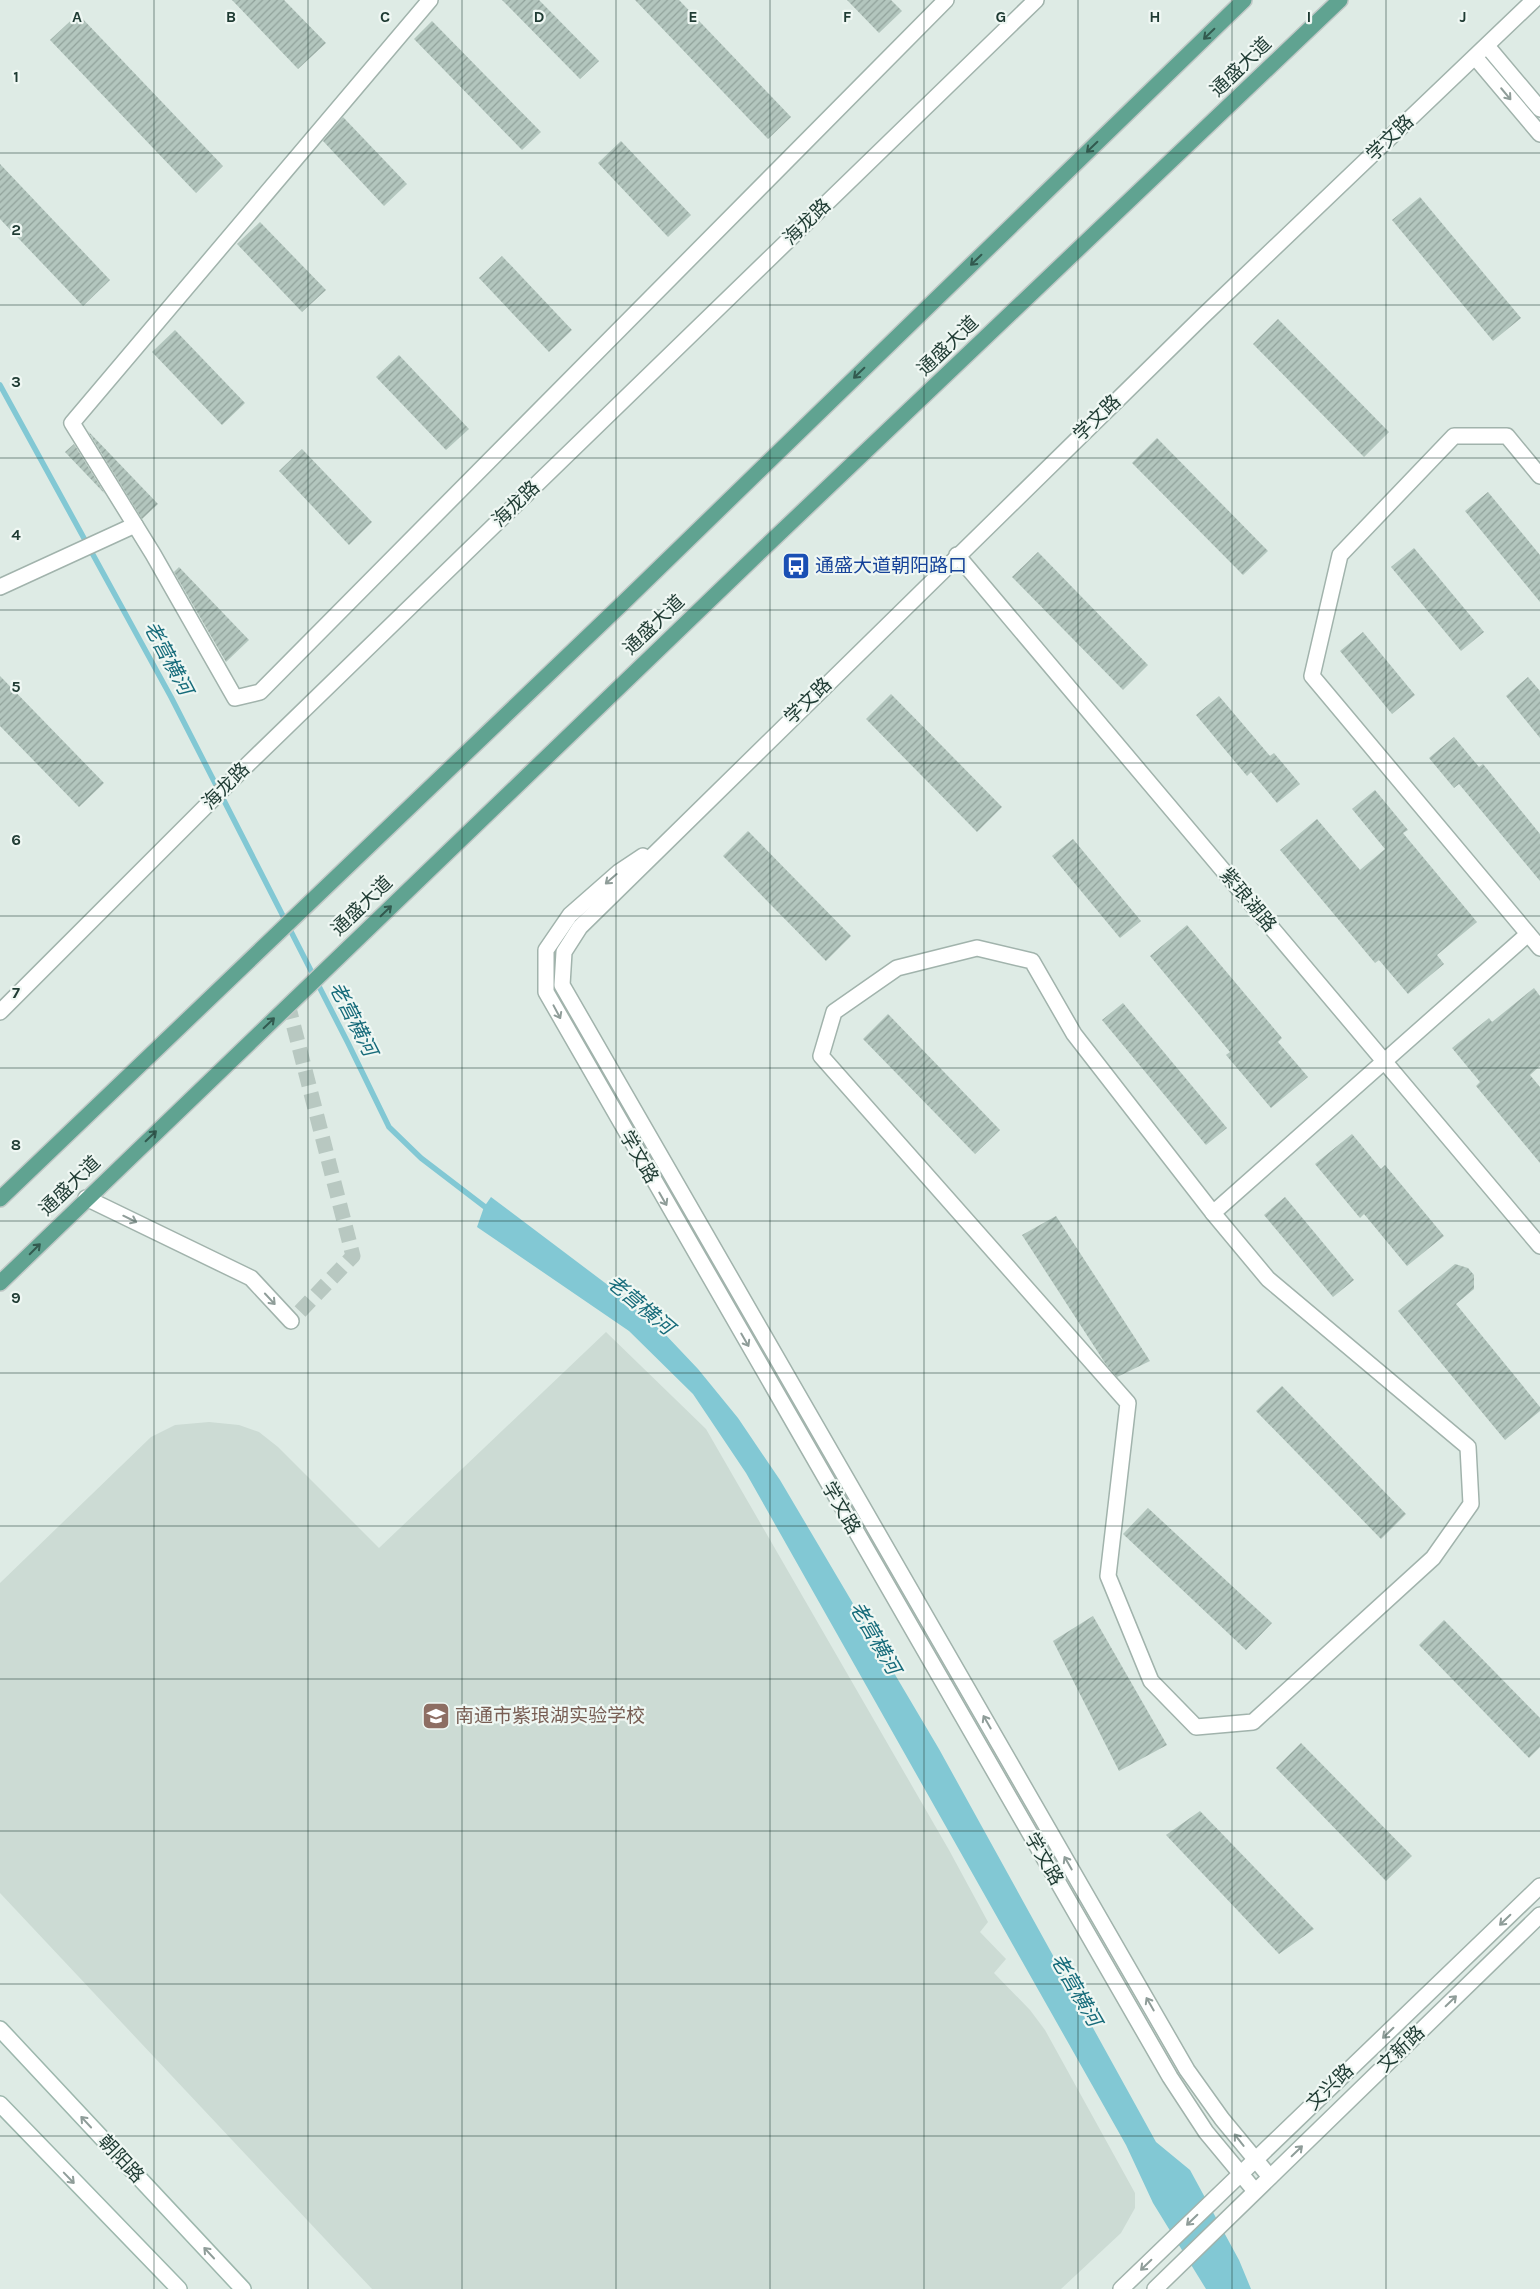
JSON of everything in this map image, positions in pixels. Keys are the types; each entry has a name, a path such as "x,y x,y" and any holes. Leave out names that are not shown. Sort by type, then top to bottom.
{"main road":[{"name":"通盛大道","path":"0,1199 624,602 1244,0"},
{"name":"通盛大道","path":"0,1283 86,1198 763,549 1340,0"}],"street":[{"path":"430,0 72,423 135,524 235,698 260,692 946,0"},
{"name":"海龙路","path":"0,1012 243,769 1036,0"},
{"name":"学文路","path":"1270,2177 1187,2070 562,985 564,952 580,927 957,555 1202,317 1534,0"},
{"path":"1487,46 1540,109"},
{"path":"1475,57 1540,134"},
{"path":"1540,476 1508,436 1454,436 1340,555 1312,676 1540,948"},
{"path":"0,587 135,524"},
{"name":"紫琅湖路","path":"957,555 1540,1246"},
{"name":"学文路","path":"665,842 619,872 570,915 546,950 546,992 1170,2077 1206,2132 1255,2191"},
{"path":"1213,1212 1528,934"},
{"path":"977,948 1032,961 1074,1034 1213,1212 1268,1279 1468,1447 1471,1504 1433,1558 1253,1722 1196,1727 1151,1681 1108,1576 1128,1403 821,1056 834,1012 897,968 977,948"},
{"path":"86,1198 251,1278 291,1321"},
{"name":"文兴路","path":"1121,2289 1540,1886"},
{"name":"文新路","path":"1155,2289 1540,1914"},
{"name":"朝阳路","path":"0,2029 243,2289"},
{"path":"0,2104 175,2288"}],"shaded area":[{"name":"南通市紫琅湖实验学校","path":"606,1332 706,1429 949,1850 988,1922 980,1932 1006,1959 994,1973 1030,2010 1045,2030 1135,2193 1135,2208 1121,2233 1061,2289 372,2289 0,1893 0,1583 151,1437 175,1425 209,1422 239,1425 259,1432 278,1447 379,1548"}],"water":[{"path":"491,1197 645,1313 698,1369 738,1418 780,1480 939,1749 1156,2142 1190,2170 1239,2260 1251,2289 1206,2289 1153,2203 1126,2145 746,1473 693,1394 629,1331 477,1227 484,1207"}],"building":[{"path":"232,0 284,0 326,43 298,69"},
{"path":"502,0 539,0 599,61 580,79"},
{"path":"635,0 679,0 791,117 768,139"},
{"path":"847,0 891,0 902,11 879,33"},
{"path":"78,14 223,166 196,193 50,40"},
{"path":"432,21 541,132 522,150 414,39"},
{"path":"343,117 407,184 384,206 323,141"},
{"path":"621,141 691,215 668,237 598,163"},
{"path":"0,164 110,280 83,306 0,219"},
{"path":"1420,197 1521,318 1493,341 1392,220"},
{"path":"260,222 326,290 302,312 237,244"},
{"path":"502,256 572,330 549,352 479,278"},
{"path":"1278,319 1389,432 1364,457 1253,344"},
{"path":"175,330 245,403 222,425 152,352"},
{"path":"399,355 469,429 446,450 376,377"},
{"path":"88,431 158,504 142,519"},
{"path":"1157,438 1268,551 1243,575 1132,463"},
{"path":"74,444 105,494 65,452"},
{"path":"302,449 372,522 349,545 279,471"},
{"path":"1488,492 1540,555 1540,602 1465,511"},
{"path":"1414,548 1484,632 1461,651 1391,567"},
{"path":"1038,552 1148,665 1123,690 1012,577"},
{"path":"179,567 249,640 226,662 174,572"},
{"path":"1363,632 1415,695 1392,714 1340,651"},
{"path":"0,676 104,783 79,807 0,726"},
{"path":"1528,677 1540,691 1540,738 1506,696"},
{"path":"891,694 1002,807 977,832 866,719"},
{"path":"1219,696 1270,756 1274,753 1300,784 1277,803 1251,772 1247,776 1196,715"},
{"path":"1454,737 1479,767 1483,764 1540,834 1540,881 1459,784 1454,788 1429,758"},
{"path":"1375,790 1408,830 1403,833 1477,922 1437,955 1444,964 1408,994 1379,960 1375,963 1280,850 1317,819 1360,870 1385,849 1352,809"},
{"path":"748,831 851,936 826,961 723,856"},
{"path":"1073,839 1141,921 1120,938 1052,856"},
{"path":"1187,925 1282,1038 1278,1042 1308,1077 1271,1108 1226,1055 1230,1052 1150,956"},
{"path":"1534,988 1540,996 1540,1066 1530,1075 1540,1087 1540,1163 1476,1086 1480,1082 1452,1048 1489,1018 1492,1022"},
{"path":"1123,1003 1227,1128 1206,1145 1102,1020"},
{"path":"888,1014 1000,1130 975,1154 863,1039"},
{"path":"1352,1134 1381,1169 1385,1165 1444,1236 1407,1266 1364,1214 1360,1218 1315,1164"},
{"path":"1285,1197 1354,1280 1333,1297 1264,1215"},
{"path":"1056,1216 1150,1361 1117,1377 1105,1363 1022,1235"},
{"path":"1455,1264 1468,1268 1474,1275 1474,1289 1456,1304 1540,1407 1540,1411 1505,1440 1398,1311"},
{"path":"1282,1386 1406,1514 1381,1539 1256,1411"},
{"path":"1148,1508 1272,1623 1246,1650 1123,1534"},
{"path":"1093,1616 1167,1745 1119,1771 1053,1641"},
{"path":"1444,1620 1540,1718 1540,1747 1529,1758 1419,1645"},
{"path":"1301,1743 1412,1856 1386,1881 1276,1768"},
{"path":"1200,1811 1314,1929 1279,1954 1166,1835"}],"waterway":[{"name":"老营横河","path":"0,385 171,697 389,1127 421,1158 489,1210"}],"tunnel":[{"path":"288,1004 353,1256 291,1321"}],"place":[{"name":"通盛大道朝阳路口","path":"796,566"},
{"name":"南通市紫琅湖实验学校","path":"436,1716"}]}
